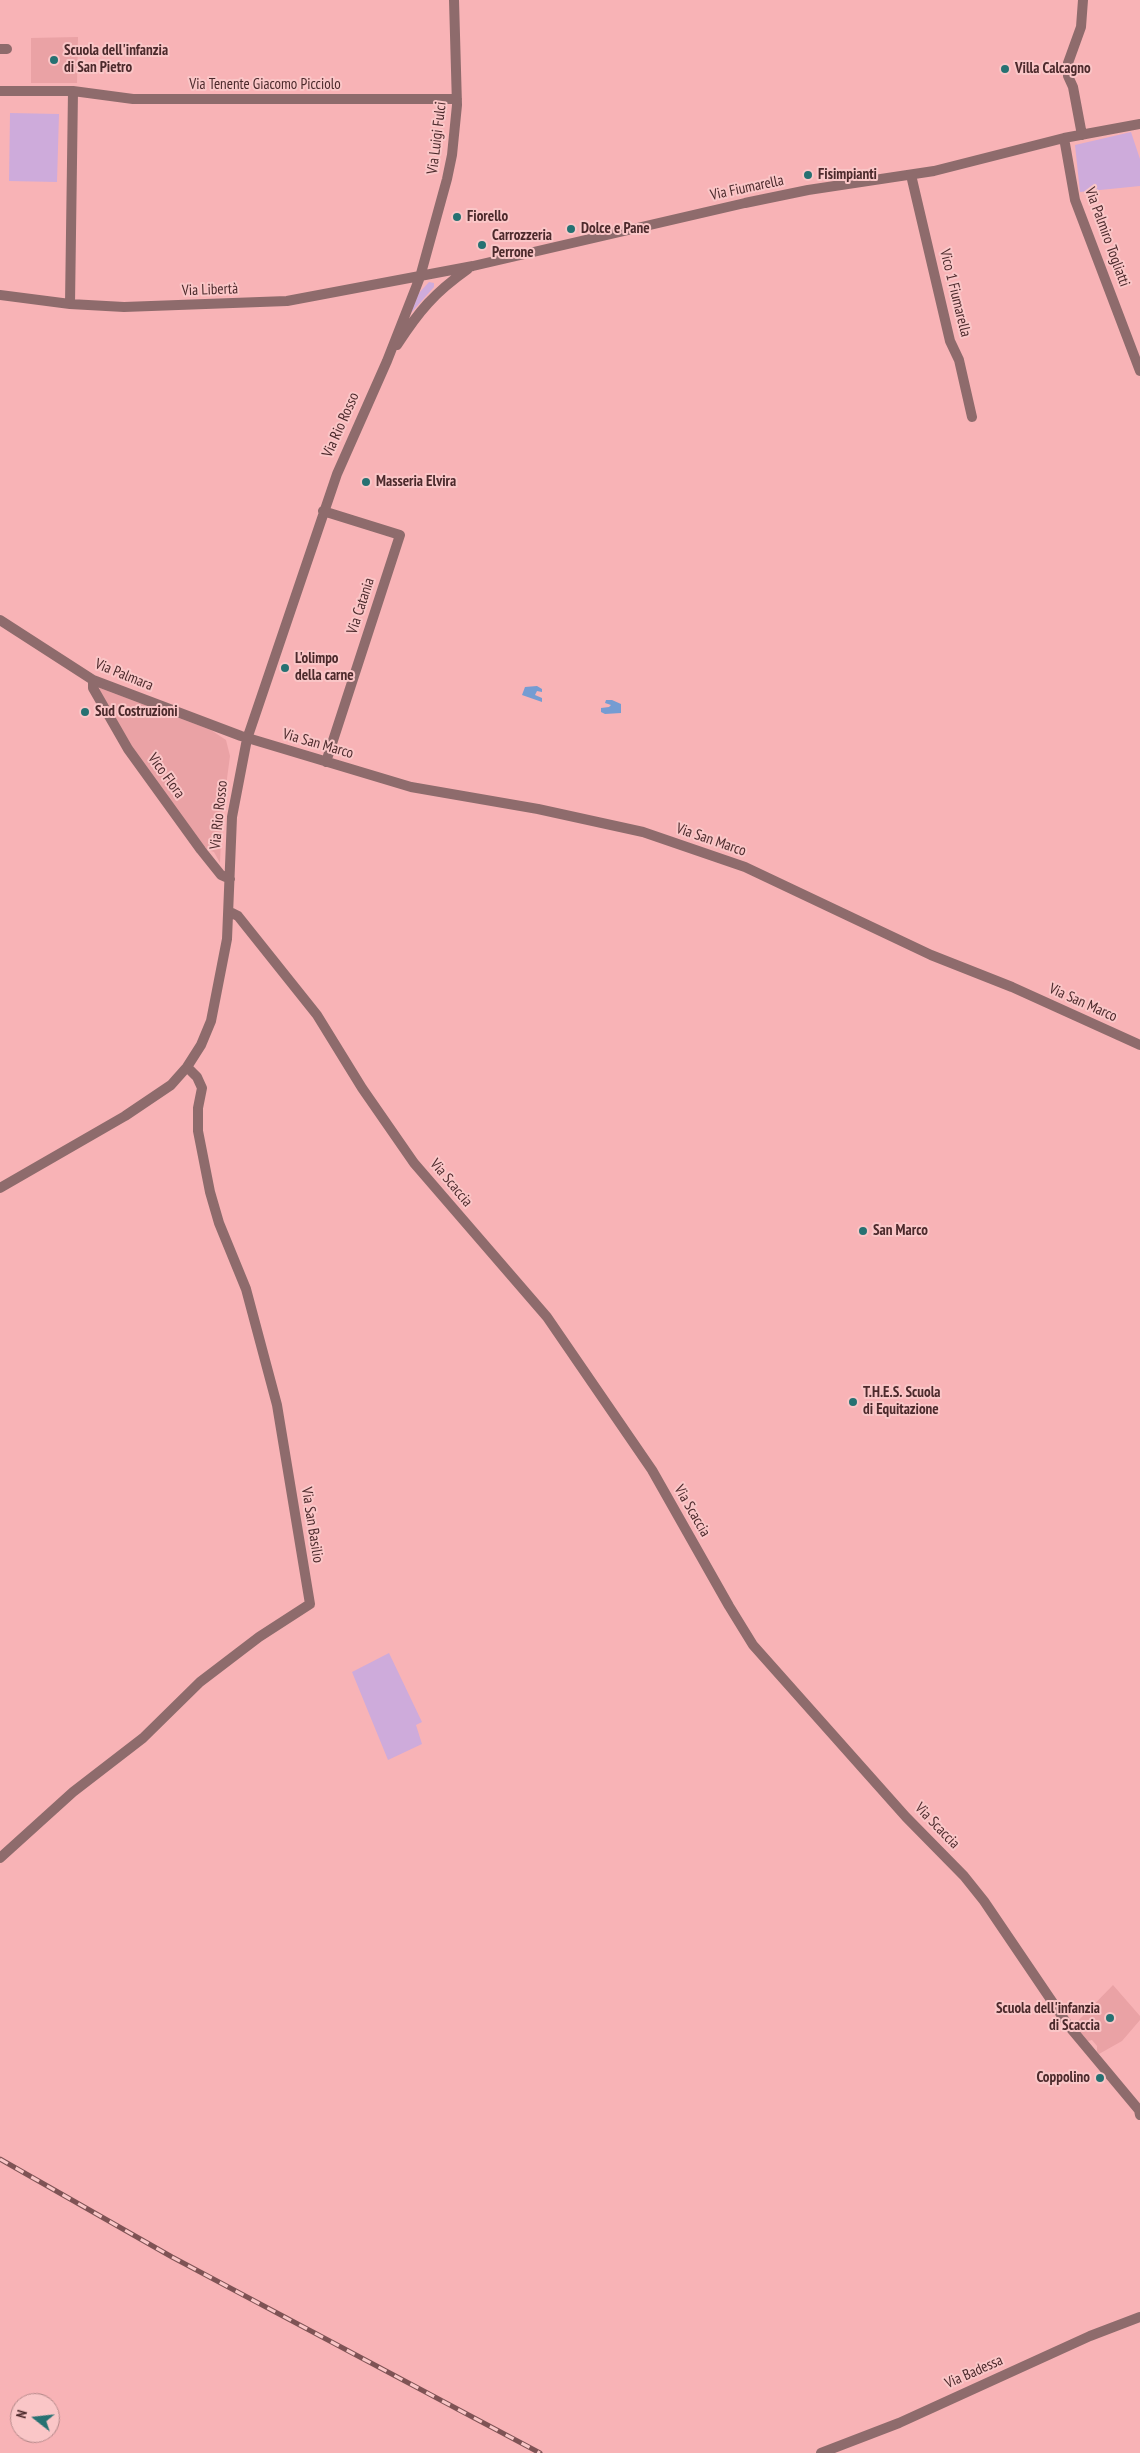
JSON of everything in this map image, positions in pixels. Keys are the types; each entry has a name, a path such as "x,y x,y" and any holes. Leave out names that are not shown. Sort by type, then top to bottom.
{"street":[{"name":"Via Luigi Fulci","path":"387,361 420,277 447,180 456,130 458,99 454,0"},
{"path":"1082,135 1073,87 1068,76 1068,64 1081,27 1083,0"},
{"name":"Via Tenente Giacomo Picciolo","path":"0,91 72,91 133,99 458,99"},
{"path":"70,304 72,91"},
{"name":"Via Fiumarella","path":"420,277 745,203 934,171 1064,138 1140,124"},
{"name":"Via Palmiro Togliatti","path":"1064,138 1075,200 1140,371"},
{"name":"Vico 1 Fiumarella","path":"910,175 950,341 959,360 972,417"},
{"path":"387,361 414,319 441,288 473,266"},
{"path":"435,274 440,279 441,288"},
{"name":"Via Libertà","path":"0,295 70,304 124,307 198,306 287,301 420,277"},
{"name":"Via Rio Rosso","path":"0,1188 154,1099 171,1085 187,1067 200,1045 211,1021 228,939 232,817 247,738 324,510 352,438 387,361"},
{"name":"Via Catania","path":"324,510 400,535 326,762"},
{"name":"Via Palmara","path":"0,620 75,671 93,680 247,738"},
{"name":"Vico Flora","path":"93,680 93,688 128,749 221,875 230,880"},
{"name":"Via San Marco","path":"247,738 411,787 538,809 644,832 745,867 932,954 1012,987 1140,1045"},
{"name":"Via Scaccia","path":"230,912 238,916 317,1015 362,1088 414,1163 547,1317 652,1470 728,1606 753,1645 906,1817 964,1876 984,1901 1068,2025 1140,2111"},
{"name":"Via San Basilio","path":"0,1858 73,1792 143,1738 200,1682 259,1637 310,1604 277,1405 246,1289 219,1224 210,1192 198,1131 198,1108 202,1088 197,1077 187,1067"},
{"name":"Via Badessa","path":"821,2453 890,2427 1090,2336 1140,2317"}],"shaded area":[{"name":"Scuola dell'infanzia di San Pietro","path":"78,37 77,83 31,83 31,38"},
{"path":"10,113 59,114 57,182 9,181"},
{"path":"1131,132 1140,159 1140,186 1080,192 1075,145"},
{"path":"429,282 434,283 434,287 411,313 419,293"},
{"path":"100,688 211,730 226,740 230,756 222,816 220,863 214,852 205,849 131,746 98,690"},
{"path":"389,1653 422,1722 416,1725 422,1744 388,1760 352,1672"},
{"name":"Scuola dell'infanzia di Scaccia","path":"1113,1985 1140,2016 1140,2020 1122,2041 1099,2054 1097,2046 1092,2040 1088,2041 1074,2025"}],"water":[{"path":"537,686 542,689 542,692 537,691 535,695 542,698 542,702 522,695 525,687"},
{"path":"606,700 612,700 621,704 621,713 605,714 601,712 601,708 611,705 605,703"}],"railway":[{"path":"0,2159 172,2257 540,2453"}],"place":[{"name":"Scuola dell'infanzia di San Pietro","path":"54,60"},
{"name":"Villa Calcagno","path":"1005,69"},
{"name":"Fisimpianti","path":"808,175"},
{"name":"Fiorello","path":"457,217"},
{"name":"Dolce e Pane","path":"571,229"},
{"name":"Carrozzeria Perrone","path":"482,245"},
{"name":"Masseria Elvira","path":"366,482"},
{"name":"L'olimpo della carne","path":"285,668"},
{"name":"Sud Costruzioni","path":"85,712"},
{"name":"San Marco","path":"863,1231"},
{"name":"T.H.E.S. Scuola di Equitazione","path":"853,1402"},
{"name":"Scuola dell'infanzia di Scaccia","path":"1110,2018"},
{"name":"Coppolino","path":"1100,2078"}]}
